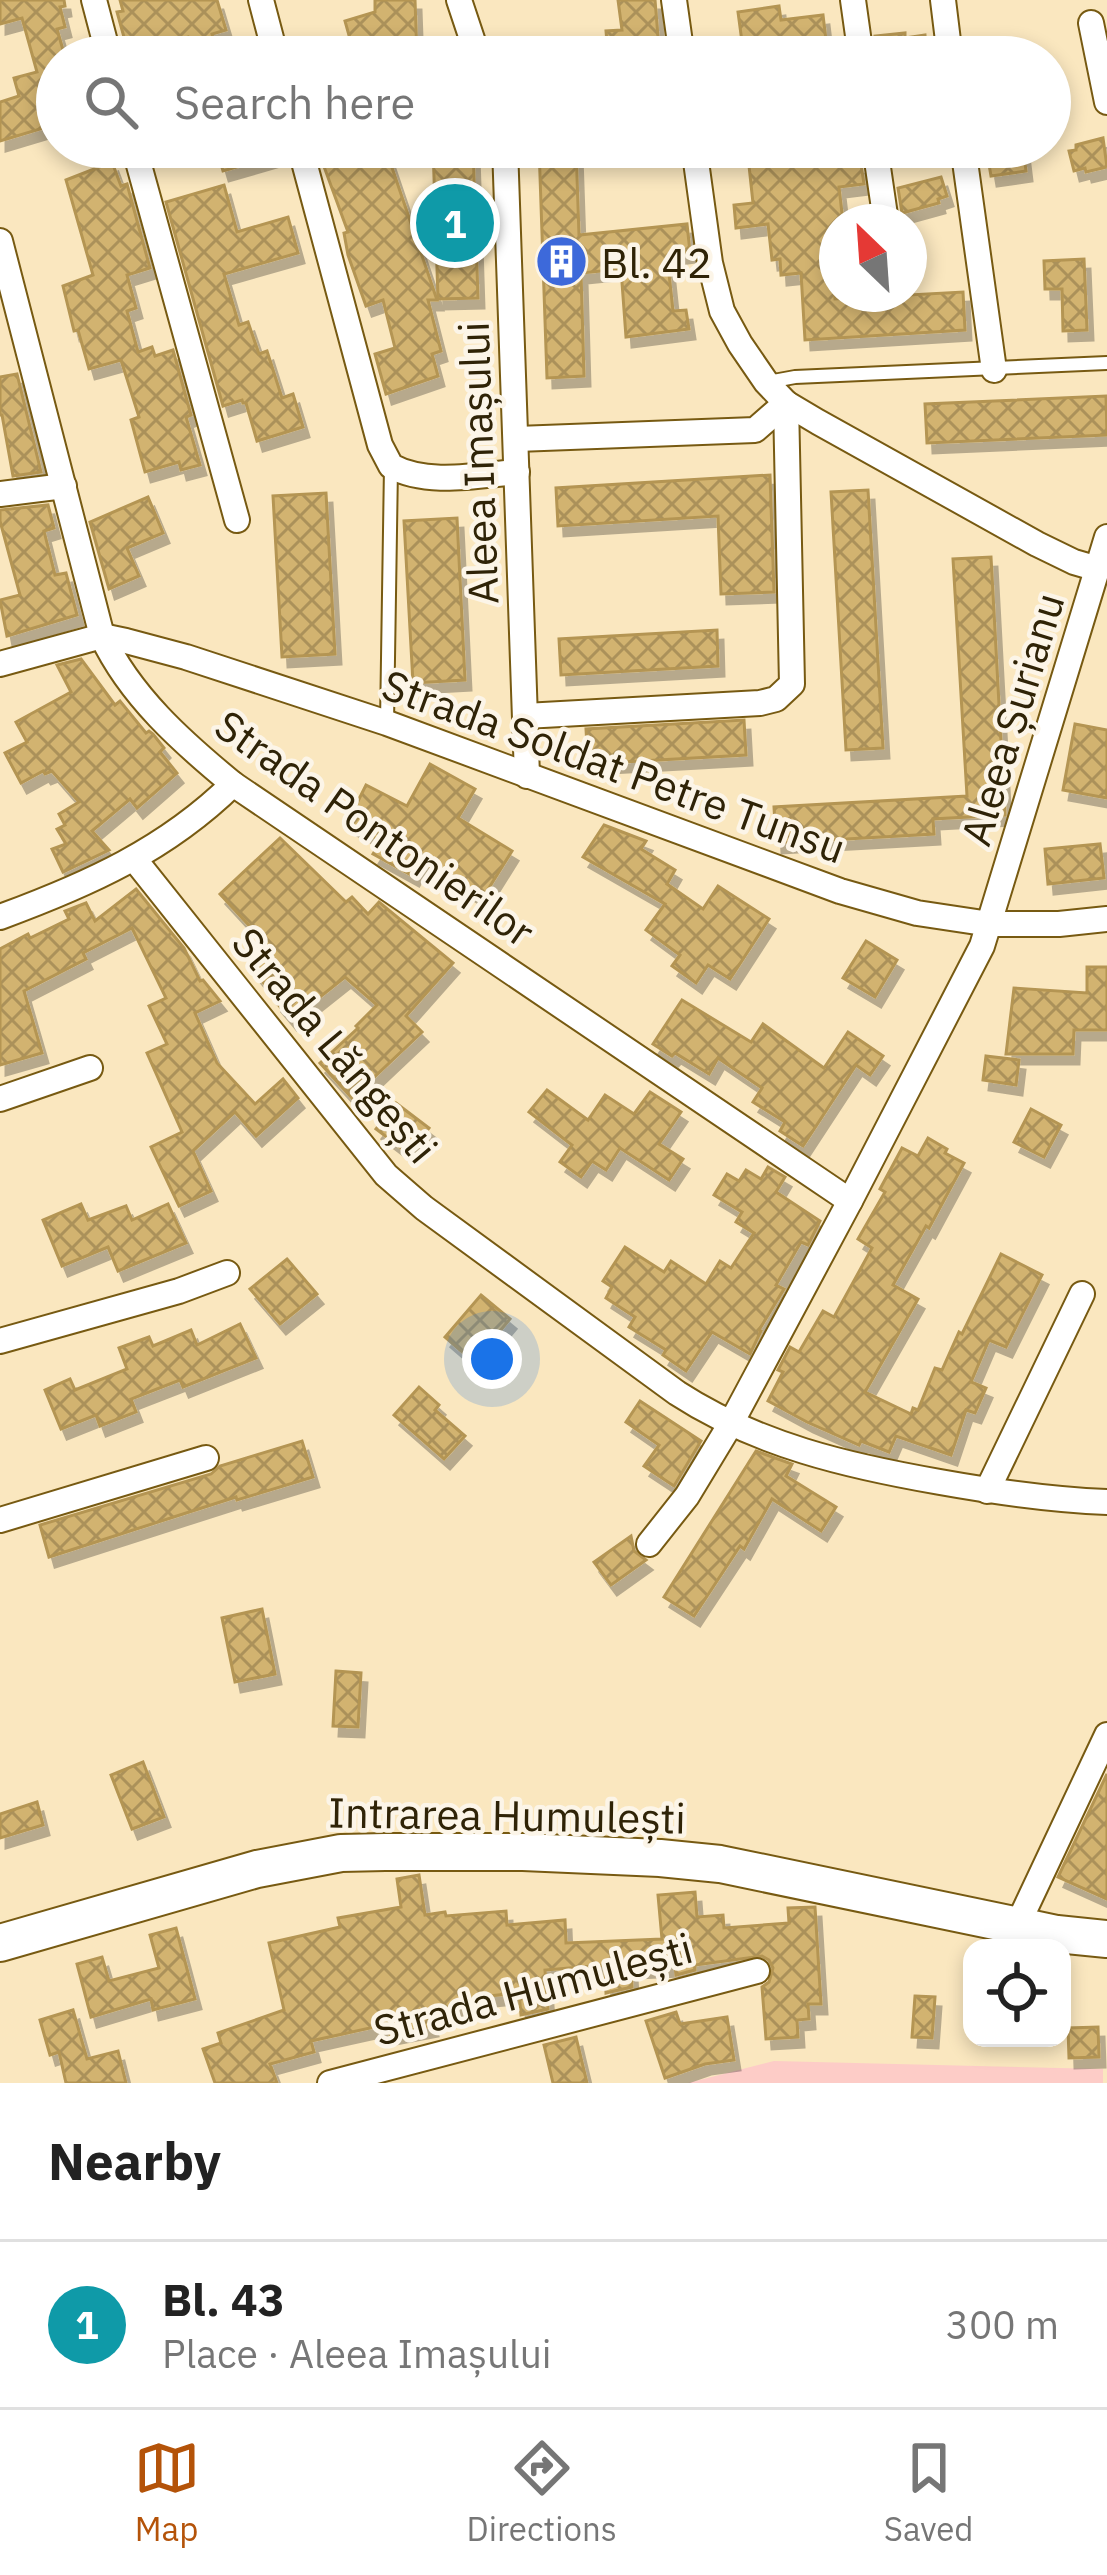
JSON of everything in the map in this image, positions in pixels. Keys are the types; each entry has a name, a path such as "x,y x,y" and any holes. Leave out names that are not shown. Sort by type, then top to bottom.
{"street":[{"path":"94,0 104,36"},
{"path":"261,0 270,36"},
{"path":"459,0 471,36"},
{"path":"674,0 679,36"},
{"path":"853,0 858,36"},
{"path":"943,0 947,36"},
{"path":"1091,23 1107,101"},
{"path":"140,168 237,520"},
{"path":"306,168 380,445 391,466 411,474 446,477 517,472"},
{"name":"Aleea Imașului","path":"507,168 526,776"},
{"path":"697,168 722,311 766,382 787,403 1037,544 1098,569"},
{"path":"878,168 883,204"},
{"path":"965,168 994,370"},
{"name":"Strada Pontonierilor","path":"0,241 5,281 102,636 120,671 147,704 233,784 850,1202"},
{"path":"517,439 755,430 787,403"},
{"path":"525,716 760,703 776,699 792,683 787,403"},
{"path":"0,494 64,486"},
{"name":"Aleea Șurianu","path":"990,924 1106,541"},
{"path":"0,664 102,636"},
{"name":"Strada Soldat Petre Tunsu","path":"102,636 186,657 387,723 840,891 917,913 990,924 1107,919"},
{"path":"0,917 135,860 185,826 233,784"},
{"name":"Strada Lăngești","path":"135,860 367,1153 404,1192 677,1394 730,1425 851,1464 987,1491 1107,1502"},
{"path":"649,1544 687,1496 730,1425 850,1202 990,924"},
{"path":"0,1099 90,1068"},
{"path":"0,1341 191,1288 227,1273"},
{"path":"987,1491 1082,1294"},
{"path":"0,1520 206,1458"},
{"path":"1017,1926 1107,1735"},
{"name":"Intrarea Humulești","path":"0,1943 257,1868 341,1853 385,1852 523,1852 700,1862 1017,1926 1107,1939"},
{"name":"Strada Humulești","path":"330,2083 757,1971"}],"lane":[{"path":"766,382 1107,363"},
{"path":"387,723 391,466"}],"shaded area":[{"path":"774,2061 1103,2069 1103,2083 688,2083"}],"building":[{"path":"0,0 64,0 65,6 60,7 65,27 57,29 59,36 36,36 36,68 22,18 0,24"},
{"path":"120,0 217,0 226,30 212,36 124,36 117,12 123,11"},
{"path":"375,0 415,0 416,36 349,36 345,21 375,12"},
{"path":"618,0 655,0 658,36 606,36 606,31 622,30"},
{"path":"779,6 781,20 823,15 826,36 741,36 738,12"},
{"path":"36,72 36,130 0,141 0,102 19,96 14,78"},
{"path":"1103,138 1107,167 1074,171 1071,151"},
{"path":"97,168 114,168 121,186 127,184 150,268 127,275 136,308 127,311 138,352 152,347 155,356 173,350 200,465 181,470 179,462 145,472 131,420 139,417 121,360 89,369 63,286 93,275 66,180"},
{"path":"325,168 392,168 437,300 428,300 441,351 432,354 438,376 386,394 375,354 395,348 383,300 366,306 348,255 344,233 348,232"},
{"path":"434,168 474,168 478,298 438,299"},
{"path":"540,168 577,168 579,235 687,224 690,252 667,255 673,311 686,310 689,329 626,337 621,269 581,273 584,376 547,378"},
{"path":"749,168 862,168 864,184 839,187 841,204 819,204 819,312 927,312 927,294 963,292 965,330 805,340 801,273 781,275 780,259 772,260 768,224 736,228 734,205 753,203"},
{"path":"990,168 1026,168 1026,171 991,176"},
{"path":"941,177 947,196 927,206 901,204 898,188"},
{"path":"224,185 237,232 288,217 298,253 224,274 239,325 248,322 259,354 267,351 282,398 293,394 303,427 257,441 246,403 223,406 166,202"},
{"path":"1084,259 1087,330 1063,331 1062,289 1045,289 1044,261"},
{"path":"17,374 41,472 13,476 0,415 0,377"},
{"path":"1106,396 1107,435 927,443 925,404"},
{"path":"770,475 774,592 721,594 718,516 558,526 556,488"},
{"path":"868,490 883,748 846,750 831,492"},
{"path":"326,493 335,654 282,657 273,496"},
{"path":"148,497 163,533 127,548 139,576 109,589 90,522"},
{"path":"48,505 54,528 44,531 55,575 66,573 77,615 7,636 0,600 20,595 0,510"},
{"path":"457,518 465,680 413,683 404,521"},
{"path":"991,557 1005,815 933,819 934,834 776,843 774,807 967,796 953,559"},
{"path":"717,630 718,666 561,675 559,639"},
{"path":"81,659 115,705 120,701 146,733 153,734 177,773 137,808 130,799 92,831 109,850 63,872 52,849 66,844 57,829 65,825 59,814 79,802 52,771 21,783 5,753 27,742 16,722 71,692 57,665"},
{"path":"744,720 746,755 588,764 586,729"},
{"path":"1075,724 1107,730 1107,798 1063,790"},
{"path":"430,764 475,789 458,818 512,851 482,899 421,861 413,876 373,854 381,841 347,823 366,785 407,806"},
{"path":"604,825 646,841 641,849 675,870 667,884 703,909 718,886 769,919 730,979 708,965 696,983 672,966 680,955 646,930 665,904 583,857"},
{"path":"280,838 346,902 352,897 368,914 379,902 453,963 406,1016 422,1032 352,1098 320,1063 377,1005 345,977 291,1020 248,964 269,947 220,894"},
{"path":"1100,844 1104,878 1048,884 1045,849"},
{"path":"136,889 184,948 200,981 220,1001 195,1013 217,1063 255,1104 283,1079 298,1098 256,1136 235,1112 193,1151 211,1191 179,1206 151,1147 182,1132 147,1053 167,1044 149,1006 166,998 132,928 24,991 42,1053 0,1065 0,949 69,919 65,911 86,903 95,921"},
{"path":"866,941 897,960 875,997 843,978"},
{"path":"1087,967 1107,967 1107,1030 1074,1030 1073,1054 1006,1054 1014,988 1087,993"},
{"path":"682,1000 751,1042 763,1024 824,1068 848,1032 883,1056 870,1075 856,1065 803,1146 780,1131 785,1122 753,1102 762,1088 718,1058 709,1074 653,1044"},
{"path":"986,1056 1019,1060 1016,1085 983,1080"},
{"path":"547,1090 588,1120 605,1095 634,1114 650,1092 681,1112 659,1144 683,1159 669,1180 620,1148 606,1170 592,1161 581,1177 560,1162 572,1145 529,1112"},
{"path":"396,1103 429,1128 409,1154 376,1129"},
{"path":"1031,1109 1061,1125 1044,1157 1014,1142"},
{"path":"928,1138 964,1163 893,1285 918,1299 865,1392 911,1414 913,1408 918,1410 935,1368 942,1370 1001,1254 1042,1275 1006,1347 989,1340 971,1382 986,1388 975,1413 966,1410 951,1455 896,1436 889,1452 861,1441 859,1445 768,1401 790,1347 799,1352 823,1311 834,1317 872,1248 858,1239 885,1192 880,1189 902,1148 918,1156"},
{"path":"768,1167 785,1177 776,1192 820,1221 808,1245 801,1242 776,1285 784,1289 750,1354 712,1332 686,1371 663,1355 666,1350 629,1327 635,1317 606,1298 612,1287 603,1281 625,1247 664,1272 671,1261 706,1284 720,1261 731,1268 754,1233 736,1222 742,1212 714,1195 727,1174 739,1181 746,1170 761,1179"},
{"path":"81,1204 88,1220 126,1206 132,1220 168,1204 186,1243 118,1271 108,1247 62,1266 43,1220"},
{"path":"287,1259 317,1294 280,1324 250,1289"},
{"path":"481,1295 510,1319 474,1362 445,1337"},
{"path":"240,1324 256,1358 183,1387 180,1380 131,1399 136,1412 100,1426 96,1415 61,1429 45,1390 70,1379 75,1390 127,1369 119,1348 149,1337 153,1346 191,1330 197,1345"},
{"path":"419,1387 439,1405 435,1410 465,1436 444,1459 394,1415"},
{"path":"640,1401 701,1441 674,1486 644,1466 659,1445 626,1422"},
{"path":"302,1441 313,1477 49,1557 40,1525 211,1474 220,1466"},
{"path":"756,1451 792,1464 786,1476 836,1507 821,1531 772,1499 744,1549 740,1546 694,1616 664,1597"},
{"path":"631,1536 634,1551 646,1560 611,1585 594,1562"},
{"path":"262,1609 275,1674 235,1682 222,1618"},
{"path":"336,1671 361,1673 358,1727 333,1726"},
{"path":"143,1762 164,1817 132,1829 111,1775"},
{"path":"1107,1774 1107,1899 1058,1877"},
{"path":"37,1802 43,1825 0,1838 0,1814"},
{"path":"419,1875 425,1915 506,1911 507,1925 565,1920 566,1943 662,1939 658,1895 695,1892 697,1917 723,1915 724,1928 789,1923 788,1908 815,1907 821,2004 808,2004 809,2019 797,2020 798,2037 766,2039 762,1987 773,1968 762,1956 695,1965 695,1970 676,1975 675,1966 631,1968 632,1987 606,1993 605,1965 545,1970 548,2009 521,2015 519,1993 478,1997 479,2005 429,2010 432,2026 390,2034 388,2024 311,2041 314,2052 270,2064 277,2083 215,2083 203,2049 221,2043 218,2033 284,2010 269,1943 340,1927 338,1918 401,1907 397,1879"},
{"path":"176,1928 195,1999 153,2010 151,1999 91,2017 77,1964 102,1957 109,1981 159,1968 150,1935"},
{"path":"915,1996 935,1997 932,2038 912,2037"},
{"path":"73,2010 87,2059 118,2051 126,2083 66,2083 59,2052 50,2055 40,2020"},
{"path":"676,2012 680,2024 727,2017 734,2060 665,2078 646,2021"},
{"path":"1098,2027 1099,2057 1069,2058 1071,2028"},
{"path":"576,2037 587,2083 553,2083 544,2045"}],"place":[{"name":"Bl. 43","path":"455,223"},
{"name":"Bl. 42","path":"562,262"}]}
